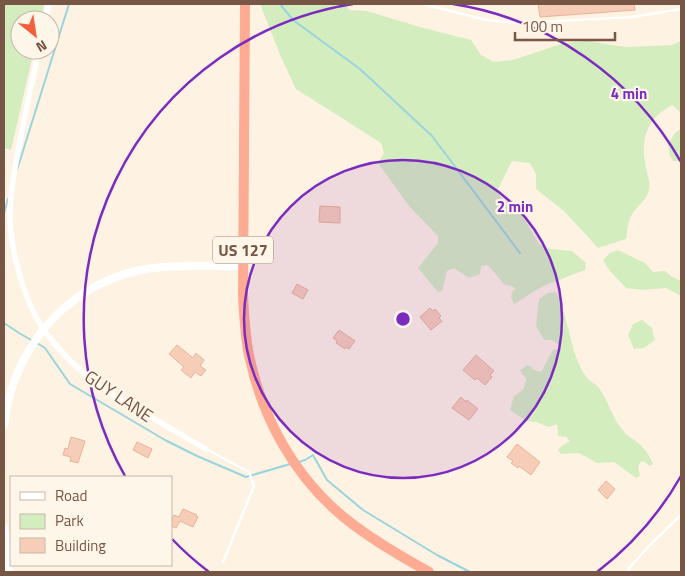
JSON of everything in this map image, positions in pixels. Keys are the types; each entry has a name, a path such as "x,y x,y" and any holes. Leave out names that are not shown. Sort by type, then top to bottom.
{"highway":[{"name":"US 127","path":"245,4 244,323 252,370 267,412 287,451 316,491 345,518 380,544 429,572"}],"street":[{"name":"GUY LANE","path":"37,60 17,155 11,196 10,222 13,246 30,303 44,329 56,344 96,383 206,449"},
{"path":"4,425 8,399 19,368 29,350 61,310 76,299 98,285 137,271 168,267 243,266"},
{"path":"4,526 9,572"}],"lane":[{"path":"423,4 486,20 519,23 632,17 681,9"},
{"path":"206,449 249,472 254,486 223,562"},
{"path":"627,572 650,545 681,515"}],"green space":[{"path":"4,4 44,4 43,10 10,10 10,60 32,60 11,150 4,148"},
{"path":"260,4 344,4 350,10 367,11 471,40 481,55 494,62 513,60 564,43 587,41 626,47 672,45 681,41 681,113 672,105 656,117 647,131 644,157 649,182 648,194 631,216 626,239 598,248 565,212 536,189 536,174 530,163 512,161 498,189 503,203 522,215 539,244 551,249 572,251 586,263 585,270 543,286 514,304 511,297 513,290 516,289 504,284 488,265 481,266 480,274 469,278 454,268 447,271 442,291 438,292 418,268 438,243 438,236 409,206 378,163 384,153 381,143 296,89"},
{"path":"681,129 681,161 673,161 668,144 675,133"},
{"path":"618,250 645,263 653,272 665,271 681,281 681,296 666,288 642,290 626,288 609,270 603,260 610,253"},
{"path":"556,292 561,302 573,347 581,368 587,378 599,388 622,429 643,447 653,464 650,466 641,461 638,467 640,476 636,478 614,462 597,463 579,453 561,454 558,450 570,441 566,437 558,436 557,424 549,427 536,422 526,421 510,410 514,396 521,391 525,384 526,378 520,370 528,365 541,372 553,350 560,349 561,346 552,340 544,340 536,326 539,299 548,293"},
{"path":"642,320 652,328 655,340 644,348 634,349 628,335 633,324"}],"building":[{"path":"538,4 634,4 635,10 540,17"},
{"path":"320,206 340,207 340,223 319,222"},
{"path":"297,284 308,290 303,299 292,293"},
{"path":"430,308 433,311 435,309 441,316 439,318 442,321 431,330 420,317"},
{"path":"339,330 355,341 349,349 346,347 345,349 336,343 337,341 333,338"},
{"path":"177,345 193,358 196,353 204,360 200,366 206,370 201,376 195,372 191,378 181,370 184,367 169,354"},
{"path":"476,355 494,371 490,375 492,377 485,385 477,378 475,380 463,370"},
{"path":"461,397 478,409 469,420 452,408"},
{"path":"71,437 85,441 78,463 70,461 71,457 63,455 65,448 68,449"},
{"path":"137,442 152,449 148,458 133,450"},
{"path":"517,444 540,462 531,475 519,466 518,468 511,463 513,461 507,457"},
{"path":"606,481 615,489 607,499 598,490"},
{"path":"183,509 198,517 193,527 180,521 176,528 172,526 174,515 179,517"}],"waterway":[{"path":"17,170 69,4"},
{"path":"280,4 293,20 360,69 432,136 520,253"},
{"path":"4,213 8,199"},
{"path":"4,323 33,341"},
{"path":"37,343 45,348 70,384 165,440 197,456 246,477 290,464"},
{"path":"299,462 313,455 327,480 363,510 437,555 470,572"}]}
